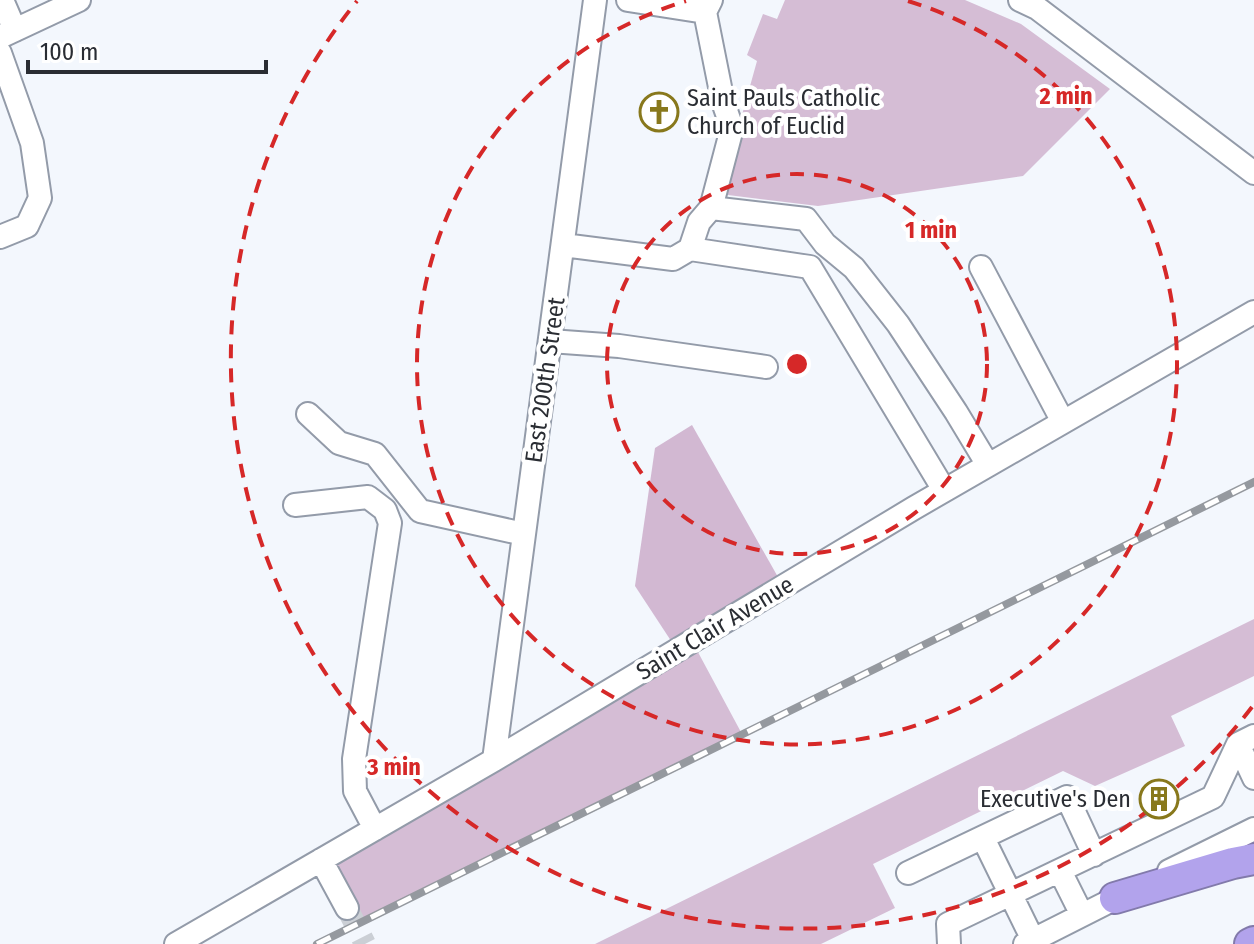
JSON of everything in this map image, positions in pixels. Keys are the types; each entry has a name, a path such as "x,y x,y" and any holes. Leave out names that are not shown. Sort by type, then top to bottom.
{"highway":[{"path":"1115,898 1254,859"}],"street":[{"path":"2,0 8,34 79,0"},
{"name":"East 200th Street","path":"494,760 595,0"},
{"path":"628,0 708,6 723,102 731,132 711,208 699,222 690,249"},
{"path":"1027,1 1254,173"},
{"path":"0,237 27,226 40,198 32,143 1,62"},
{"path":"711,208 806,219 825,244 854,268 898,324 988,465"},
{"path":"810,267 825,244"},
{"path":"563,245 673,259 690,249 810,267"},
{"path":"810,267 944,490"},
{"path":"981,267 1063,422"},
{"name":"Saint Clair Avenue","path":"176,944 494,760 944,490 1254,312"},
{"path":"550,341 619,346 766,367"},
{"path":"308,414 339,443 375,454 420,511 524,534"},
{"path":"295,505 368,497 385,510 390,523 354,759 355,791 375,829"},
{"path":"1246,740 1254,778"},
{"path":"949,944 948,924 1213,797 1246,740"},
{"path":"908,873 1067,797 1094,855"},
{"path":"983,838 1029,942 1254,829"},
{"path":"321,860 347,908"},
{"path":"1060,871 1082,915"}],"shaded area":[{"path":"785,0 965,0 1021,24 1110,89 1023,176 818,206 720,194 757,61 747,55 763,14 777,19"},
{"path":"692,425 783,586 677,650 635,586 655,448"},
{"path":"1254,619 1254,676 1171,716 1185,746 1095,786 1063,771 873,864 895,908 821,944 595,944"},
{"path":"692,641 742,734 355,925 322,860"}],"tunnel":[{"path":"347,908 365,944"}],"railway":[{"path":"317,944 1254,482"}],"place":[{"name":"Saint Pauls Catholic Church of Euclid","path":"659,112"},
{"name":"Executive's Den","path":"1159,799"}]}
